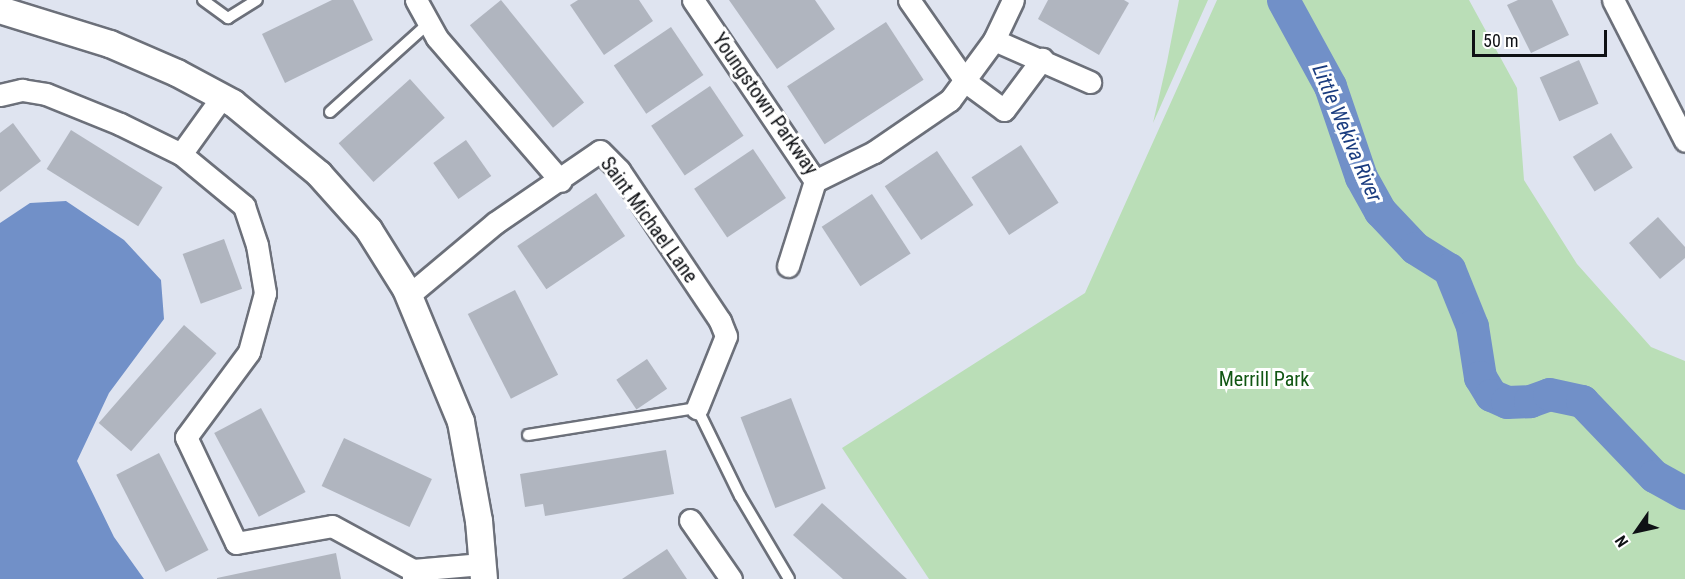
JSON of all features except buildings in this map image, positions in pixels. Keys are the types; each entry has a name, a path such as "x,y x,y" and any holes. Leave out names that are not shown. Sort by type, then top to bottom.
{"street":[{"path":"416,0 437,38 561,181"},
{"name":"Youngstown Parkway","path":"693,0 815,181 874,152 950,100 966,82 994,40 1013,0"},
{"path":"909,0 966,82 1004,110 1042,59"},
{"path":"1613,0 1685,141"},
{"path":"0,10 110,44 222,97 319,174 369,230 409,295 461,422 479,521 483,572 413,574 333,526 237,543 186,437 249,352 265,293 256,245 244,206 181,154 46,94 22,90 0,95"},
{"path":"994,40 1042,59 1090,82"},
{"path":"181,154 222,97"},
{"name":"Saint Michael Lane","path":"409,295 495,223 561,181 600,151 619,170 720,321 726,336 697,408"},
{"path":"788,266 815,181"},
{"path":"690,520 730,579"}],"lane":[{"path":"203,0 228,18 257,0"},
{"path":"330,112 429,23"},
{"path":"528,435 697,408 740,496 789,579"}],"green space":[{"path":"1179,0 1208,0 1153,123 1167,62"},
{"name":"Merrill Park","path":"1217,0 1276,0 1322,85 1360,178 1378,212 1417,251 1447,270 1470,327 1476,375 1491,400 1514,409 1553,400 1582,412 1673,500 1685,503 1685,579 929,579 842,448 1085,293"},
{"path":"1287,0 1469,0 1517,88 1524,180 1577,264 1651,347 1685,361 1685,494 1678,493 1586,404 1555,391 1515,400 1497,394 1485,372 1478,323 1455,267 1423,244 1386,207 1368,174 1330,81"}],"water":[{"path":"66,201 124,240 161,280 164,319 109,393 77,461 114,537 144,579 0,579 0,223 30,203"}],"waterway":[{"name":"Little Wekiva River","path":"1283,0 1330,86 1361,177 1380,211 1415,248 1449,269 1472,326 1480,377 1491,395 1507,402 1530,401 1549,394 1582,401 1654,476 1685,493"}]}
